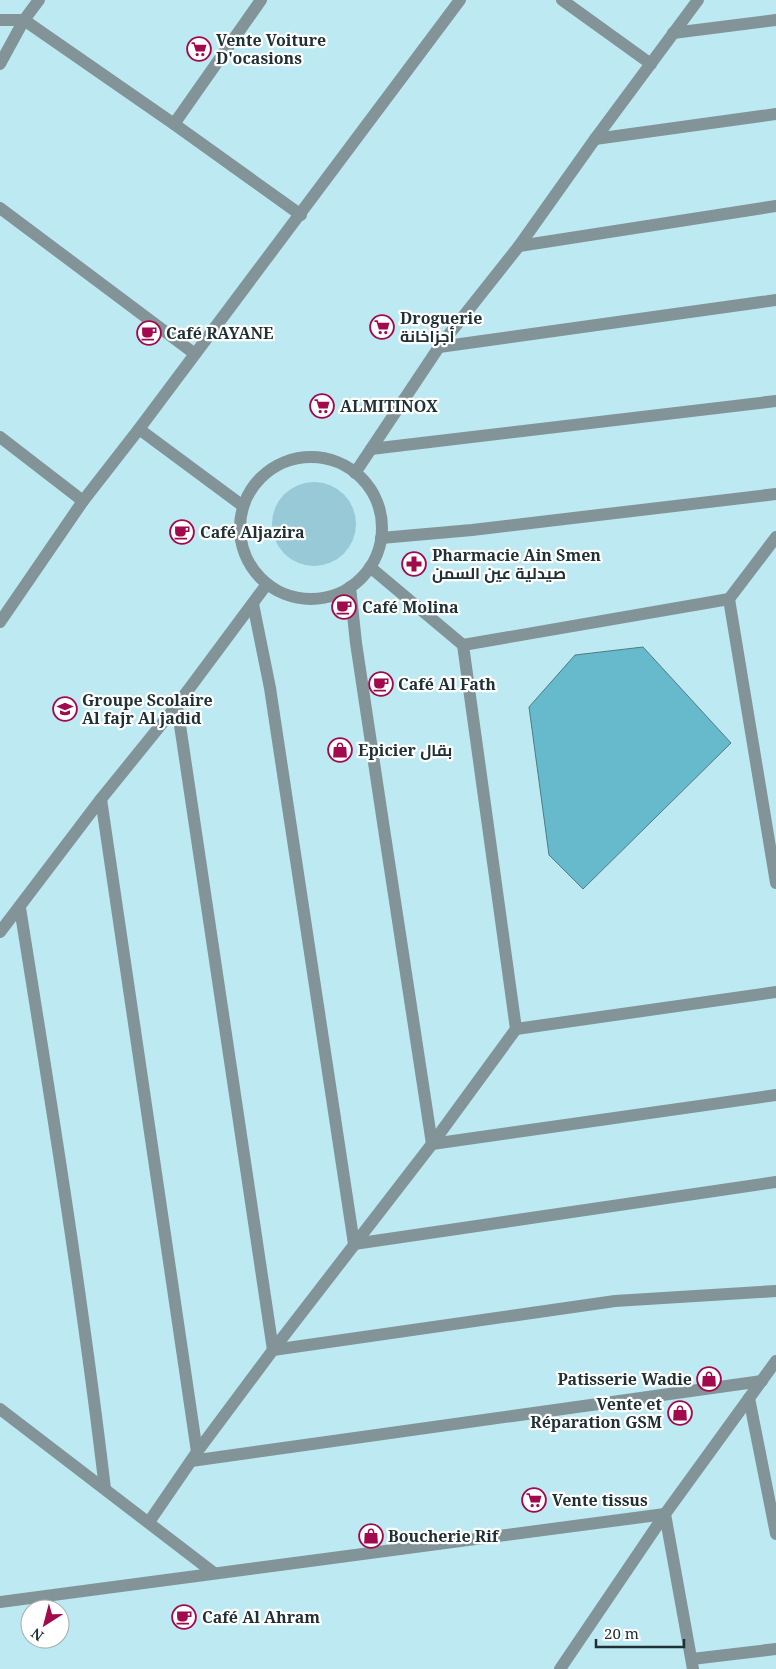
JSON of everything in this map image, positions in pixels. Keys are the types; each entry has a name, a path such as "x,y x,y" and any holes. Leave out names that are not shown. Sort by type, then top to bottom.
{"street":[{"path":"0,64 24,20 39,0"},
{"path":"174,124 261,0"},
{"path":"0,622 83,502 301,215 460,0"},
{"path":"562,0 651,64"},
{"path":"355,473 440,347 519,246 595,139 698,0"},
{"path":"0,20 24,20 301,215"},
{"path":"673,33 776,20"},
{"path":"595,139 776,114"},
{"path":"519,246 776,206"},
{"path":"0,208 195,354"},
{"path":"440,347 776,300"},
{"path":"370,449 776,401"},
{"path":"139,429 243,506"},
{"path":"0,437 83,502"},
{"path":"307,457 324,458 340,464 355,473 368,486 377,502 381,520 381,538 370,567 350,587 328,596 304,598 288,595 267,584 252,568 245,556 240,535 240,520 243,506 250,491 260,477 274,467 290,460 307,457"},
{"path":"381,538 472,530 776,494"},
{"path":"463,645 728,599 776,537"},
{"path":"149,1522 194,1456 432,1144 516,1029 463,645 370,567"},
{"path":"0,932 101,799 177,705 267,584"},
{"path":"350,587 356,643 432,1144"},
{"path":"728,599 776,884"},
{"path":"253,604 270,688 354,1244"},
{"path":"177,705 273,1350"},
{"path":"101,799 194,1456"},
{"path":"20,908 49,1088 94,1396 105,1488"},
{"path":"516,1029 776,992"},
{"path":"432,1144 776,1094"},
{"path":"354,1244 776,1182"},
{"path":"273,1350 615,1301 776,1291"},
{"path":"560,1669 664,1514 776,1361"},
{"path":"194,1456 762,1381"},
{"path":"749,1398 776,1534"},
{"path":"0,1409 214,1573"},
{"path":"0,1602 664,1514"},
{"path":"664,1514 693,1664 776,1649"}],"shaded area":[{"path":"314,482 330,485 344,494 353,508 356,524 353,540 344,554 330,563 314,566 298,563 284,554 275,540 272,524 275,508 284,494 298,485"}],"building":[{"path":"643,647 731,743 583,889 549,855 529,707 575,655"}],"place":[{"name":"Vente Voiture D'ocasions","path":"199,49"},
{"name":"Droguerie أجزاخانة","path":"382,327"},
{"name":"Café RAYANE","path":"149,333"},
{"name":"ALMITINOX","path":"322,406"},
{"name":"Café Aljazira","path":"182,532"},
{"name":"Pharmacie Ain Smen صيدلية عين السمن","path":"414,564"},
{"name":"Café Molina","path":"344,607"},
{"name":"Café Al Fath","path":"381,684"},
{"name":"Groupe Scolaire Al fajr Al jadid","path":"65,709"},
{"name":"Epicier بقال","path":"340,750"},
{"name":"Patisserie Wadie","path":"709,1379"},
{"name":"Vente et Réparation GSM","path":"680,1413"},
{"name":"Vente tissus","path":"534,1500"},
{"name":"Boucherie Rif","path":"371,1536"},
{"name":"Café Al Ahram","path":"184,1617"}]}
